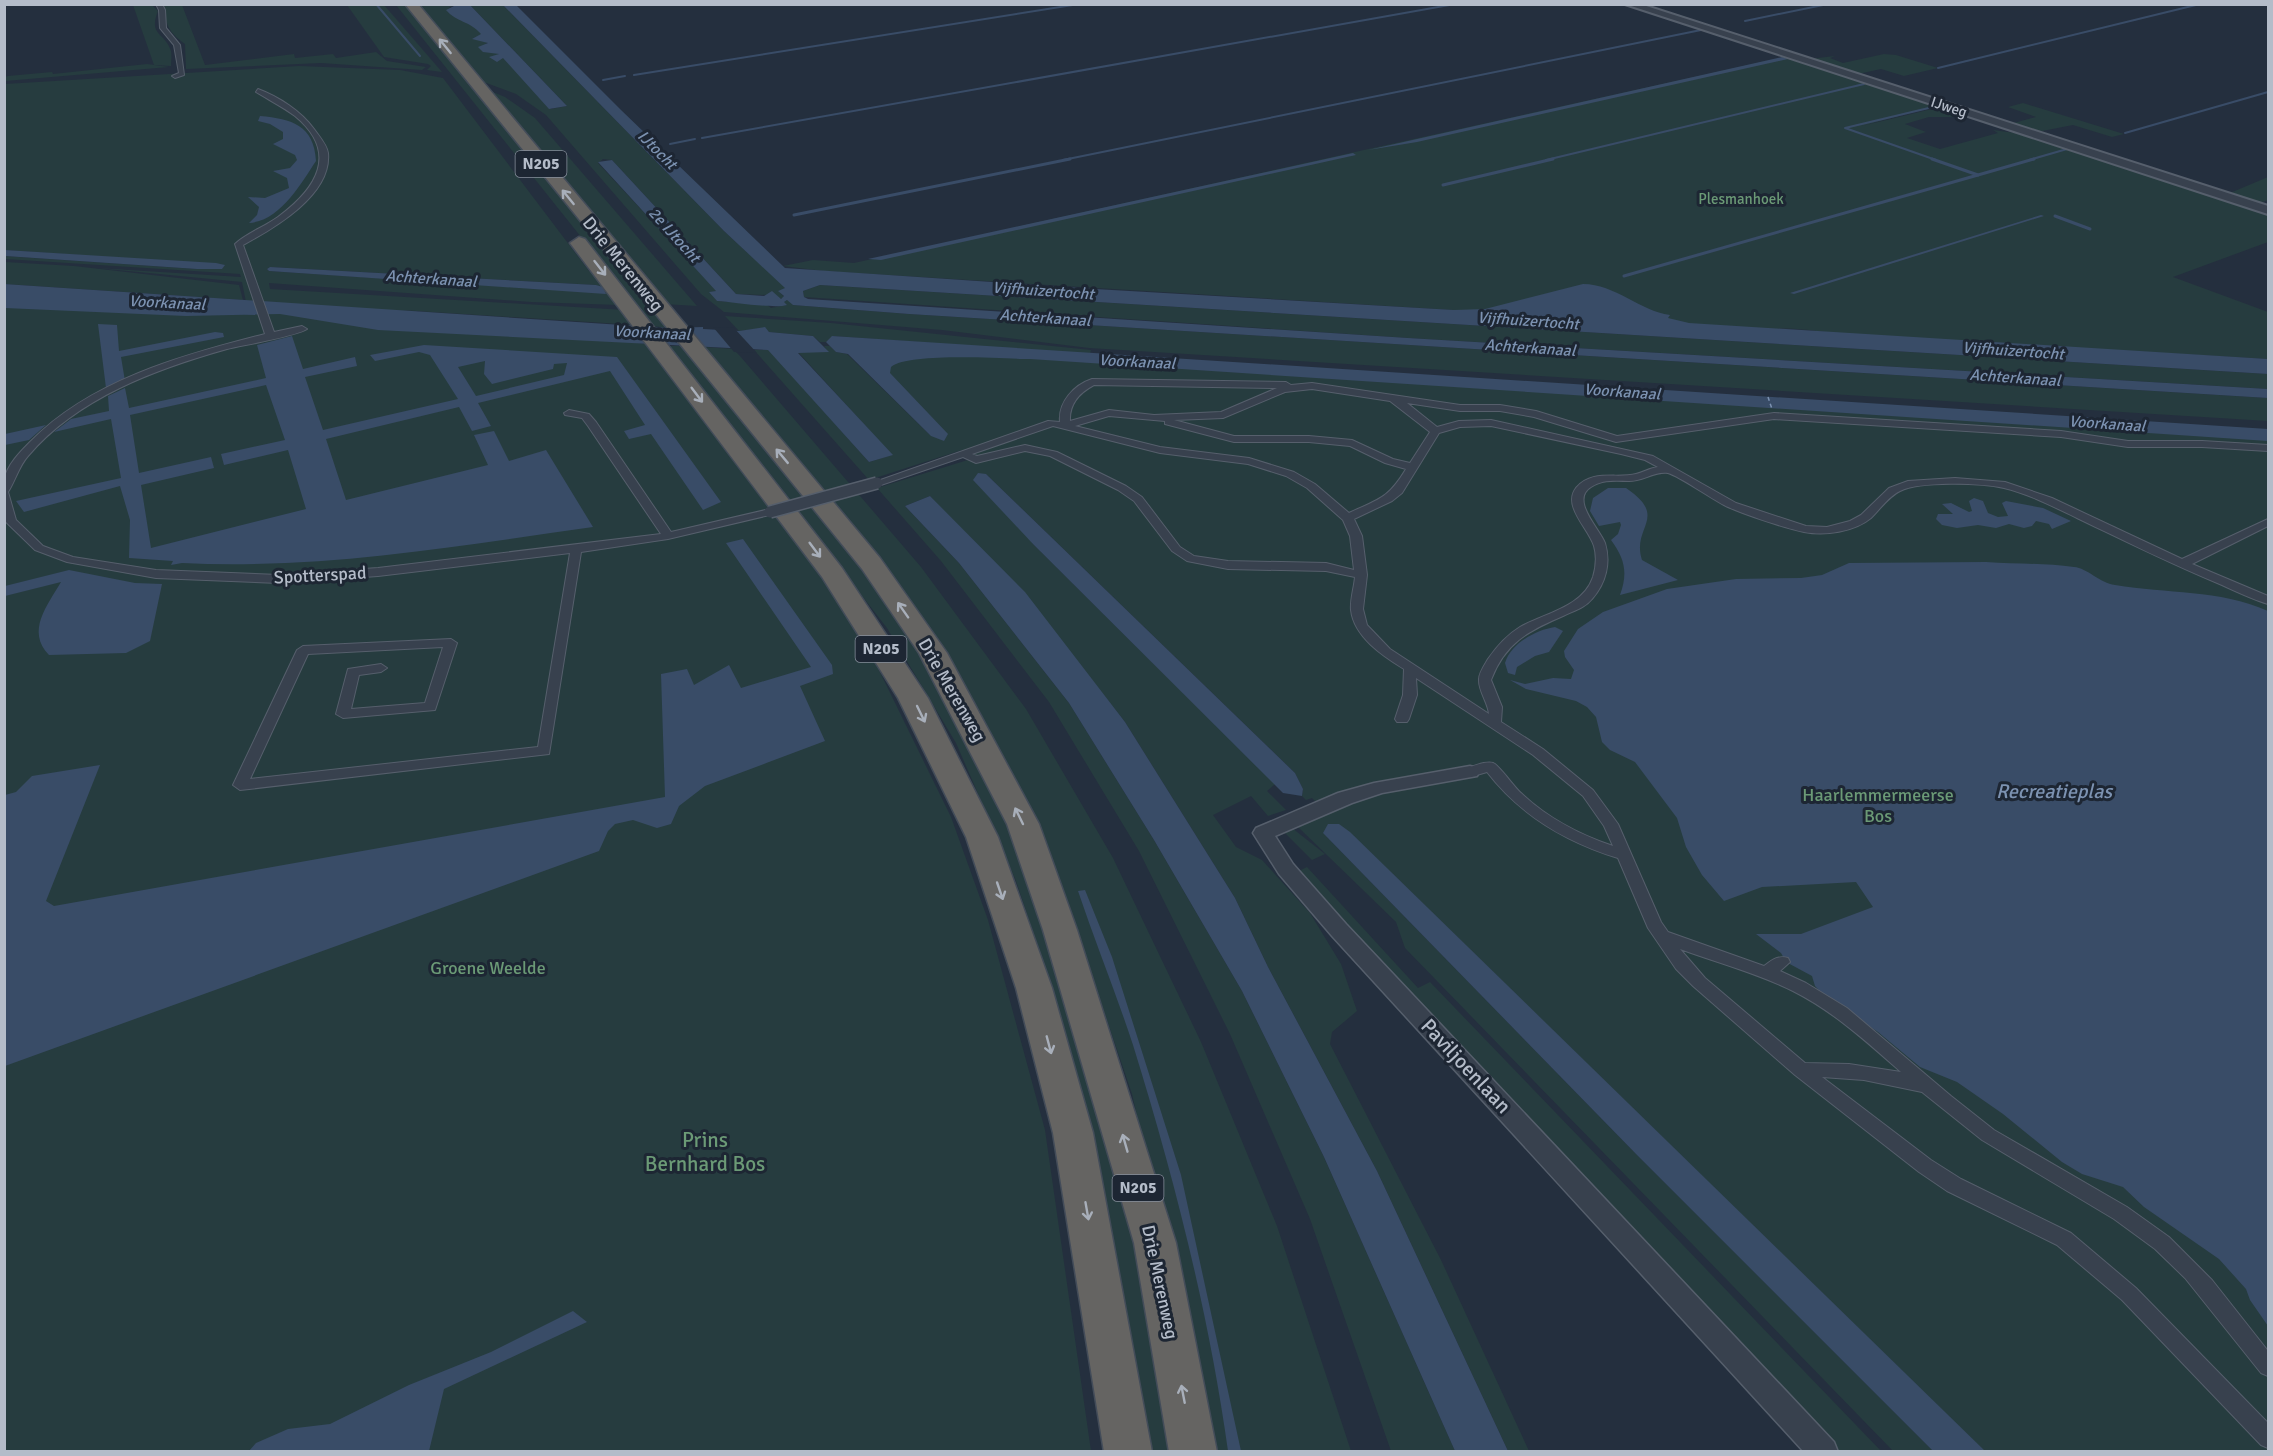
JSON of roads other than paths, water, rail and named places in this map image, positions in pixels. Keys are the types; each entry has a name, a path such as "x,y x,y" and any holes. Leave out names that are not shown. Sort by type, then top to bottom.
{"highway":[{"name":"Drie Merenweg","path":"402,6 459,89"},
{"name":"Drie Merenweg","path":"402,6 667,336 833,574 913,698 982,837 1034,988 1072,1133 1128,1452"},
{"name":"Drie Merenweg","path":"568,228 641,322 693,350 871,564 933,653 1023,824 1060,930 1155,1243 1194,1452"}],"street":[{"path":"159,4 162,10 163,28 177,45 182,74 175,76"},
{"name":"IJweg","path":"1629,4 2268,210"},
{"path":"258,91 307,124 324,151 324,165 307,196 280,219 241,243 256,298 270,335"},
{"name":"Spotterspad","path":"302,329 218,349 140,378 59,418 32,442 10,472 4,492 11,521 39,548 71,560 156,574 279,579 378,572 668,536 770,512 877,483 1045,424 1066,425"},
{"path":"1066,425 1066,413 1074,393 1092,382 1329,387 1460,408 1508,409 1546,417 1616,439 1774,416 2061,434 2128,444 2202,444 2268,448"},
{"path":"1154,418 1223,415 1295,386"},
{"path":"1387,396 1416,414 1435,431"},
{"path":"1491,423 1508,409"},
{"path":"569,413 585,416 592,424 668,536"},
{"path":"1066,425 1109,413 1154,418 1234,439 1309,439 1352,443 1389,461 1414,468"},
{"path":"1348,518 1389,499 1402,486 1435,431 1460,424 1491,423 1649,458 1732,505 1781,523 1814,530 1841,528 1854,524 1865,517 1893,490 1908,484 1955,480 1989,482 2048,500 2268,600"},
{"path":"1066,425 1087,434 1160,450 1226,457 1269,467 1311,486 1348,518 1359,550 1361,574 1358,609 1361,626 1386,652 1550,760 1588,794 1611,824 1653,924 1682,965 1699,982 1801,1070 1925,1166 1954,1185 2064,1239 2129,1294 2268,1438"},
{"path":"1616,439 1622,451"},
{"path":"965,454 976,460 1026,448 1053,454 1122,488 1138,499 1176,549 1191,559 1228,565 1326,567 1361,574"},
{"path":"1494,723 1497,718 1495,707 1485,680 1500,648 1515,634 1581,603 1590,596 1601,577 1601,552 1596,536 1579,511 1579,497 1582,490 1601,479 1641,477 1650,472 1669,470"},
{"path":"2184,563 2268,522"},
{"path":"381,668 353,672 344,714 430,706 451,643 303,650 240,785 544,752 576,549"},
{"path":"1402,719 1410,695 1410,669"},
{"path":"1470,772 1490,767 1521,802 1548,821 1596,846 1623,854"},
{"name":"Paviljoenlaan","path":"1470,772 1381,787 1263,833 1286,869 1339,930 1824,1452"},
{"path":"1662,936 1719,958 1775,967 1821,999 1863,1029 1928,1087 1987,1135 2022,1158 2125,1215 2162,1242 2217,1297 2268,1366"},
{"path":"1801,1070 1838,1068 1868,1072 1928,1087"}],"water":[{"path":"456,5 470,5 567,106 549,109 503,58 497,62 489,57 499,54 483,52 478,47 488,43 472,39 481,34 446,10"},
{"path":"503,5 516,5 785,268 1454,310 1485,309 1583,284 1606,288 1659,313 1670,315 1668,318 1689,323 2268,359 2268,374 820,285 803,291 804,297 808,299 1408,338 2268,389 2268,398 909,314 793,305 787,300 784,302 787,305 781,306 717,301 709,292 716,291 598,162 612,160 736,294 764,296 772,291 781,299 784,296 778,291 785,288 724,231"},
{"path":"1782,57 1788,59 1417,142 1368,150"},
{"path":"260,116 282,119 299,126 311,139 316,161 296,191 280,209 260,221 249,223 257,215 259,207 248,197 265,198 289,188 287,178 273,171 290,168 297,160 295,155 273,144 283,139 283,132 270,124 258,121"},
{"path":"1353,153 1356,155 881,260 868,259"},
{"path":"2041,215 2044,216 1794,294 1790,293"},
{"path":"5,250 225,265 222,269 197,269 5,256"},
{"name":"Achterkanaal","path":"270,267 596,285 603,287 606,294 269,271 267,269"},
{"name":"Voorkanaal","path":"4,284 668,328 703,327 703,329 739,331 765,327 769,332 813,336 829,352 798,353 893,455 869,462 768,350 378,330 280,314 186,316 5,308"},
{"path":"98,324 117,325 119,351 215,332 223,333 224,337 121,357 125,381 106,388"},
{"path":"292,336 303,369 355,357 357,366 305,377 323,430 458,399 430,355 419,352 375,361 370,355 424,345 617,357 721,502 703,510 651,434 629,439 624,431 645,425 610,371 478,403 491,426 472,431 459,407 326,439 346,500 488,465 474,435 494,431 509,461 546,450 593,527 440,549 337,560 171,565 173,561 129,558 130,520 120,486 24,512 16,501 121,478 111,419 54,432 71,419 109,411 108,396 125,388 129,408 266,378 257,345","holes":["485,361 484,374 492,384 553,369 554,364 567,363 564,375 476,396 458,367","266,385 285,440 221,454 224,465 288,450 306,509 151,548 141,485 214,468 211,457 139,473 130,415"]},
{"name":"Voorkanaal","path":"832,336 2268,429 2268,441 1030,359 917,359 901,362 891,367 890,373 948,434 944,441 931,436 848,354 836,352 826,342"},
{"path":"46,425 29,440 5,445 5,434"},
{"path":"978,473 986,474 1295,773 1303,789 1302,796 1283,793 1033,544 973,480"},
{"path":"1608,488 1626,488 1646,507 1646,522 1640,548 1642,560 1678,580 1620,595 1624,580 1624,566 1611,540 1618,534 1620,522 1599,526 1590,511 1593,498"},
{"path":"930,496 1025,592 1125,722 1235,898 1268,967 1377,1171 1508,1451 1455,1451 1324,1157 1242,991 1154,840 1069,703 959,563 905,506"},
{"path":"1974,498 1983,501 1988,513 1998,517 2008,516 2002,503 2006,501 2043,508 2071,521 2052,529 2049,524 2036,521 2032,526 2024,528 2009,524 1996,528 1978,525 1957,528 1942,525 1936,519 1938,514 1953,514 1942,504 1951,503 1969,512 1972,511 1969,501"},
{"path":"743,539 832,665 833,674 800,686 825,741 705,786 679,806 671,824 657,828 633,820 615,824 608,831 599,851 5,1066 5,795 16,792 32,776 100,765 46,901 54,906 665,797 661,674 687,669 694,685 729,665 741,688 811,667 726,543"},
{"name":"Recreatieplas","path":"1986,562 2074,567 2109,584 2212,595 2268,611 2268,1326 2250,1300 2246,1289 2219,1259 2144,1207 2123,1187 2082,1174 2062,1162 2003,1114 1957,1082 1920,1067 1878,1032 1825,997 1815,986 1812,976 1786,962 1781,953 1756,934 1801,934 1873,907 1856,882 1762,887 1724,901 1702,875 1686,847 1677,818 1635,762 1610,750 1602,742 1596,717 1587,707 1576,701 1526,689 1510,680 1525,684 1553,678 1571,679 1574,670 1565,657 1564,651 1578,629 1603,612 1667,589 1736,579 1801,578 1822,575 1849,563"},
{"path":"69,570 135,583 162,584 150,641 126,653 49,655 42,646 39,628 45,609 61,582 5,596 5,586"},
{"path":"1555,627 1563,631 1549,652 1535,656 1517,667 1515,675 1508,673 1505,663 1518,644 1532,634"},
{"path":"1328,824 1339,824 1350,832 1985,1451 1933,1451 1636,1154 1323,833"},
{"path":"1085,890 1112,957 1181,1175 1241,1451 1228,1451 1211,1348 1176,1195 1133,1045 1078,891"},
{"path":"573,1311 587,1322 444,1389 429,1451 249,1451 256,1443 288,1429 330,1424 409,1385 491,1352"}],"waterway":[{"path":"376,4 420,56"},
{"path":"634,75 1079,4"},
{"path":"702,138 1455,4"},
{"path":"1745,21 1828,4"},
{"path":"1938,68 2200,4"},
{"path":"1063,160 1701,30"},
{"path":"603,80 625,76"},
{"path":"1546,160 1864,84"},
{"path":"2125,133 2268,92"},
{"path":"1936,160 1845,128 1937,106"},
{"name":"IJtocht","path":"670,144 695,139"},
{"path":"2029,160 2067,149"},
{"path":"794,215 1070,159"},
{"path":"1443,185 1553,159"},
{"path":"1932,159 1978,175"},
{"path":"1978,175 2034,159"},
{"path":"1624,276 1978,175"},
{"path":"2055,216 2090,229"}],"park label":[{"name":"Plesmanhoek","path":"1741,199"},
{"name":"Haarlemmermeerse Bos","path":"1878,805"},
{"name":"Groene Weelde","path":"488,968"},
{"name":"Prins Bernhard Bos","path":"705,1152"}],"water label":[{"name":"2e IJtocht","path":"674,235"},
{"name":"Vijfhuizertocht","path":"1043,291"},
{"name":"Vijfhuizertocht","path":"1528,321"},
{"name":"Vijfhuizertocht","path":"2013,351"}]}
